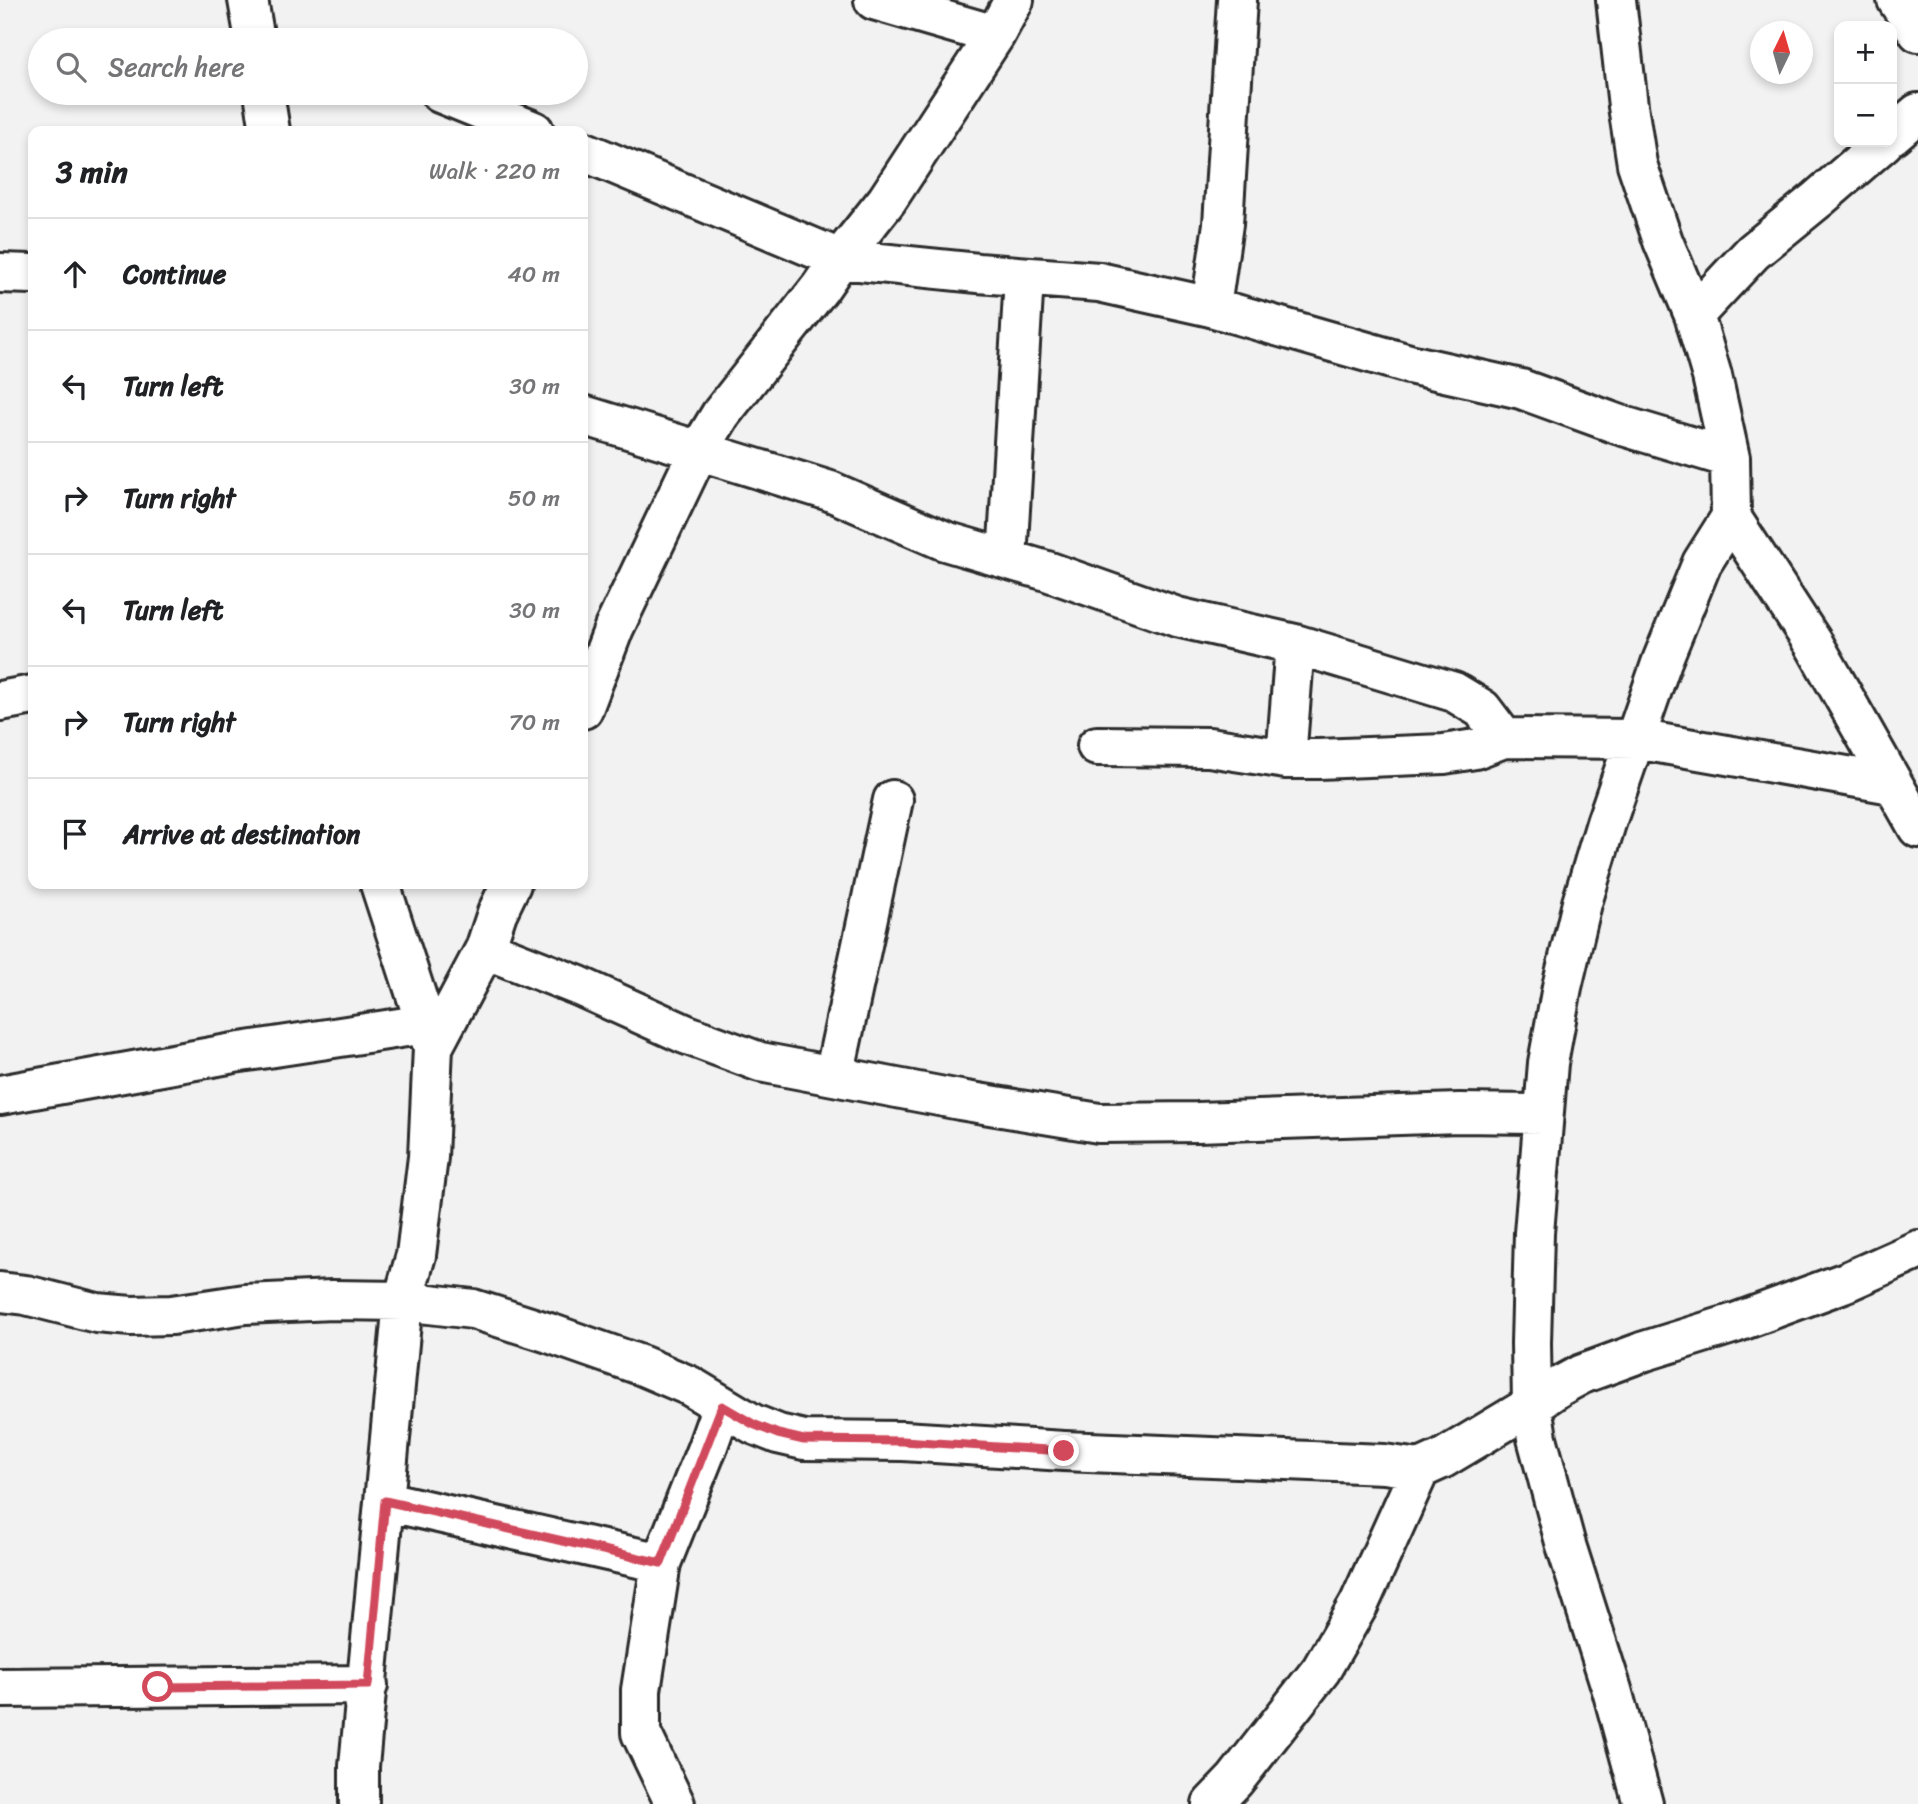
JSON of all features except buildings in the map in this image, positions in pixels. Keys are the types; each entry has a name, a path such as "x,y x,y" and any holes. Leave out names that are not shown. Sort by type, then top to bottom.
{"street":[{"path":"248,0 253,28"},
{"path":"874,0 995,35"},
{"path":"588,696 614,628 698,452 720,414 887,200 995,35 1014,0"},
{"path":"1210,307 1223,224 1237,0"},
{"path":"1616,0 1637,164 1663,241 1694,315 1712,376 1730,458 1731,517 1815,646 1918,828"},
{"path":"1897,0 1918,32"},
{"path":"266,105 269,126"},
{"path":"470,105 522,126"},
{"path":"1897,131 1918,113"},
{"path":"1694,315 1753,252 1878,147"},
{"path":"588,153 840,259 1024,278 1099,282 1210,307 1409,364 1521,388 1620,425 1730,458"},
{"path":"0,273 28,274"},
{"path":"1007,559 1024,278"},
{"path":"588,416 830,491 945,541 1047,571 1177,617 1295,644 1454,692 1482,709 1504,738"},
{"path":"1643,1804 1612,1690 1565,1542 1536,1438 1532,1405 1531,1343 1543,1114 1548,1063 1562,987 1582,903 1606,823 1662,661 1702,563 1731,517"},
{"path":"1286,759 1295,644"},
{"path":"0,701 28,696"},
{"path":"1097,746 1209,747 1286,759 1444,754 1475,749 1504,738 1636,739 1892,784"},
{"path":"834,1076 893,800"},
{"path":"359,1804 359,1766 403,1301 416,1255 428,1157 429,1035 382,889"},
{"path":"429,1035 485,949 509,889"},
{"path":"485,949 579,986 685,1034 760,1062 1099,1123 1459,1113 1543,1114"},
{"path":"0,1096 234,1054 429,1035"},
{"path":"0,1292 26,1295 97,1313 131,1316 172,1315 245,1304 332,1300 403,1301 473,1309 643,1366 690,1386 753,1424 804,1440 903,1441 1064,1451 1384,1464 1420,1469 1442,1459 1582,1374 1772,1310 1846,1282 1918,1250"},
{"path":"675,1804 641,1733 641,1690 661,1563 722,1406"},
{"path":"1212,1804 1235,1780 1321,1670 1359,1604 1420,1469"},
{"path":"385,1501 661,1563"},
{"path":"0,1688 368,1685"}],"route":[{"path":"158,1687 368,1685 385,1501 661,1563 722,1406 753,1424 804,1440 903,1441 1064,1451"}]}
